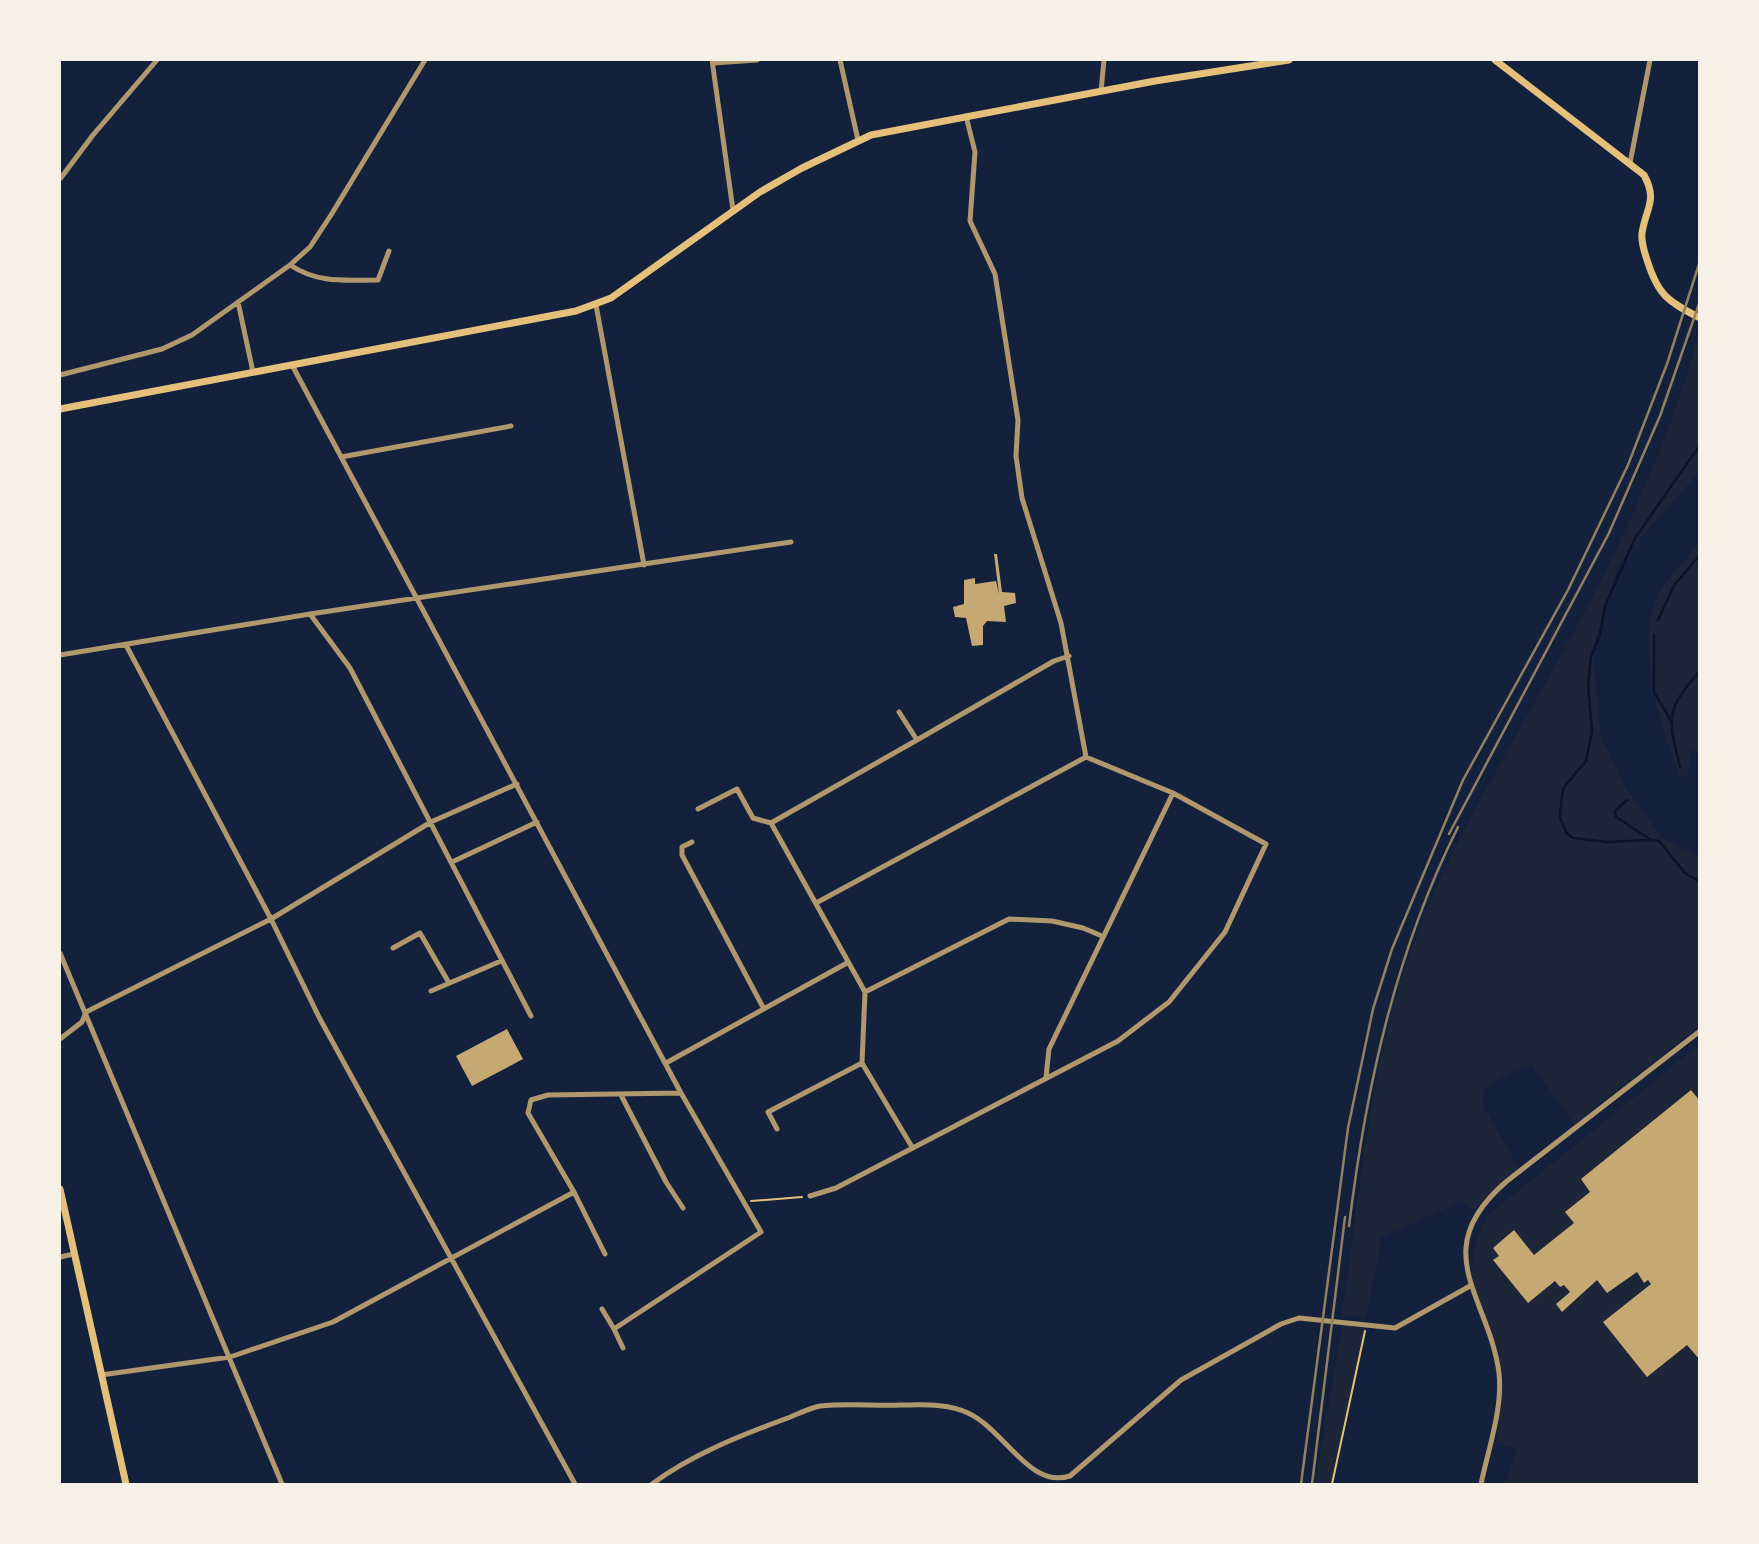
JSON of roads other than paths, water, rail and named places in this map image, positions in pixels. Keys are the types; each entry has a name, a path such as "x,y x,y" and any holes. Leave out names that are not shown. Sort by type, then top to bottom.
{"main road":[{"path":"60,409 596,305 611,298 733,210 802,168 859,140 966,115 1289,60"},
{"path":"1495,60 1644,175 1650,186 1652,200 1642,233 1643,247 1652,275 1663,296 1699,318"},
{"path":"60,1189 126,1485"}],"street":[{"path":"60,179 93,135 157,60"},
{"path":"60,375 162,349 192,335 290,265 310,247 425,60"},
{"path":"733,210 713,61 757,60"},
{"path":"840,60 859,140"},
{"path":"1101,91 1104,60"},
{"path":"1630,163 1650,60"},
{"path":"966,115 975,152 970,221 995,274 1018,420 1016,456 1023,498 1069,656 1086,757"},
{"path":"290,265 302,273 330,282 379,280 389,251"},
{"path":"238,302 253,372"},
{"path":"596,305 644,565"},
{"path":"292,365 681,1093 761,1233 614,1329"},
{"path":"341,457 511,426"},
{"path":"60,655 310,614 418,600 791,542"},
{"path":"310,614 350,668 531,1016"},
{"path":"126,645 271,919 320,1019 450,1261 575,1485"},
{"path":"771,823 1054,661 1069,656"},
{"path":"899,712 917,740"},
{"path":"810,1196 836,1188 1118,1041 1169,1002 1225,932 1266,844 1173,793 1086,757"},
{"path":"816,902 1086,757"},
{"path":"60,1039 82,1022 86,1012 271,919 431,822 517,784"},
{"path":"698,809 737,789 753,818 771,823 865,992 862,1063 912,1147"},
{"path":"1046,1077 1049,1049 1173,793"},
{"path":"452,862 537,822"},
{"path":"692,842 682,847 682,855 764,1009"},
{"path":"865,992 1009,919 1054,921 1102,936"},
{"path":"393,948 420,933 449,983"},
{"path":"60,954 282,1485"},
{"path":"431,990 501,961"},
{"path":"666,1063 847,963"},
{"path":"1481,1485 1499,1380 1491,1342 1469,1286 1465,1265 1468,1240 1476,1217 1491,1195 1699,1031"},
{"path":"777,1129 768,1112 862,1063"},
{"path":"605,1254 574,1192 528,1113 531,1100 548,1095 681,1093"},
{"path":"621,1095 666,1182 683,1208"},
{"path":"102,1375 230,1357 333,1322 574,1192"},
{"path":"60,1257 74,1254"},
{"path":"652,1485 735,1437 818,1406 938,1406 966,1412 985,1422 1038,1474 1057,1480 1070,1476 1181,1380 1281,1325 1299,1318 1395,1328 1469,1286"},
{"path":"602,1309 623,1349"}],"waterway":[{"path":"1651,840 1607,842 1573,838 1566,832 1560,817 1562,795 1564,787 1586,761 1592,731 1588,685 1591,657 1600,634 1605,606 1635,538 1700,445"},
{"path":"1658,620 1675,584 1700,555"},
{"path":"1654,635 1654,692 1671,721"},
{"path":"1680,767 1673,737 1672,715 1680,696 1700,671"},
{"path":"1627,800 1615,811 1616,817 1651,840 1659,841 1685,873 1700,882"}],"railway":[{"path":"1301,1484 1348,1128 1373,1009 1392,949 1463,780 1568,590 1628,465 1667,364 1700,261"},
{"path":"1449,834 1609,533 1660,416 1700,301"},
{"path":"1349,1226 1364,1123 1386,1022 1417,923 1458,827"},
{"path":"1312,1484 1345,1217"}]}
